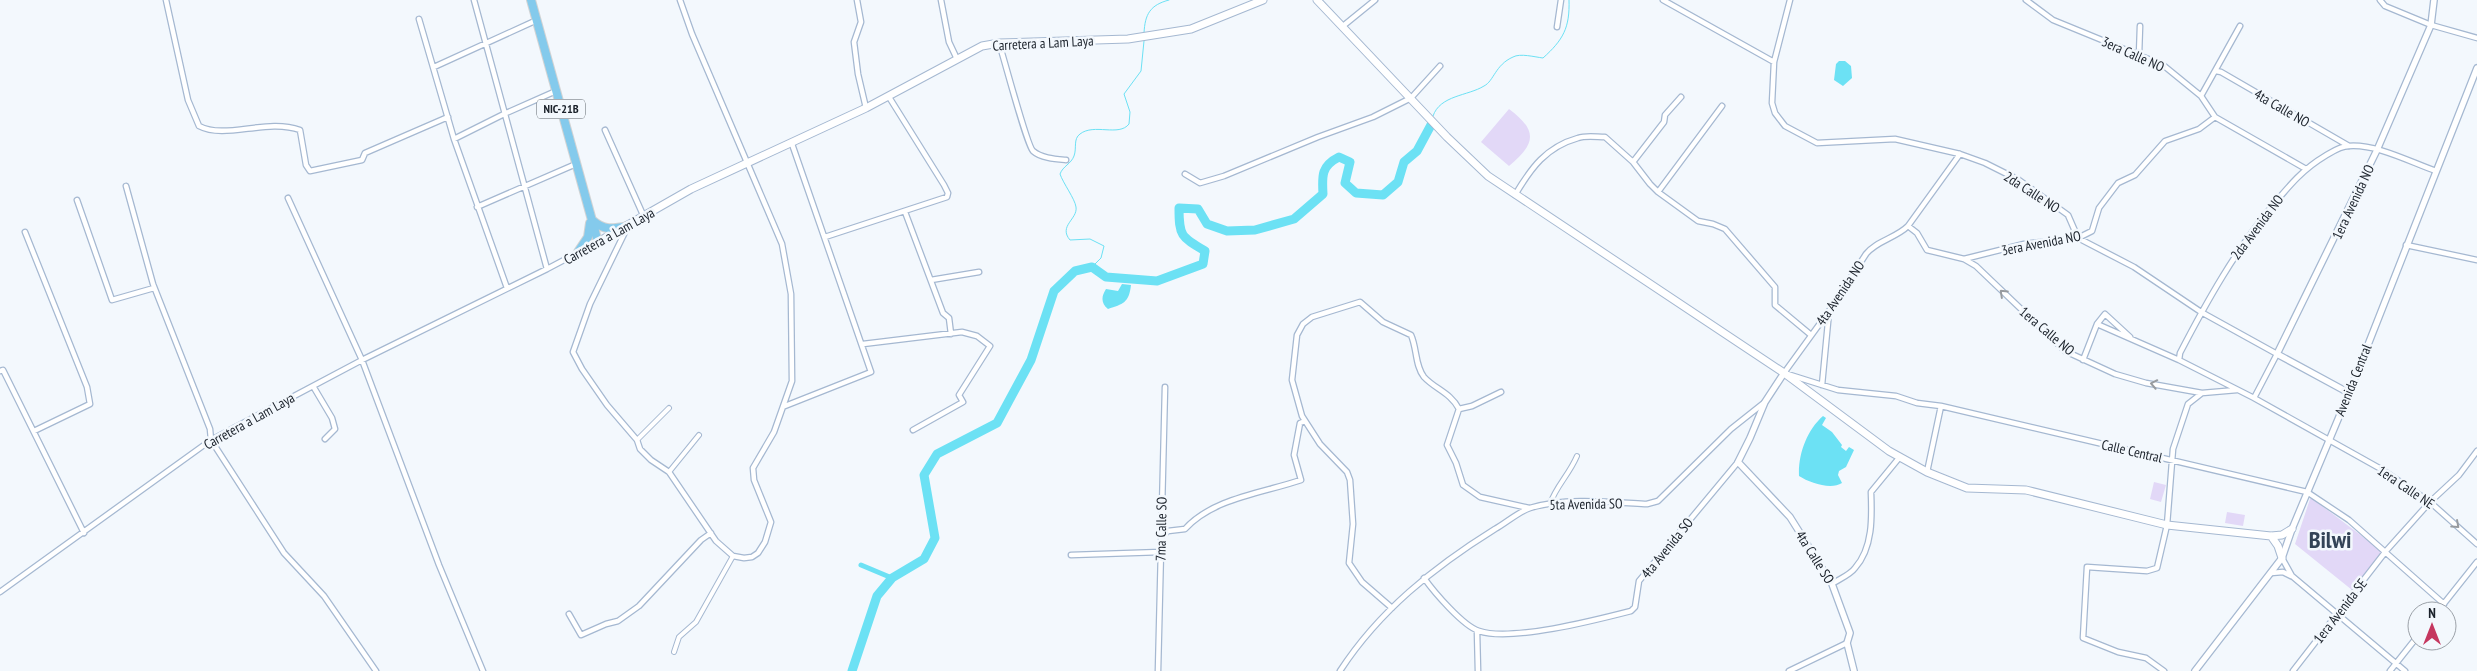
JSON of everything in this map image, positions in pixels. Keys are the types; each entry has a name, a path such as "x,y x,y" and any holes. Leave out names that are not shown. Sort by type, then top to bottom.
{"highway":[{"name":"NIC-21B","path":"532,0 598,242"},
{"path":"578,252 588,236 591,219 603,228 610,230 628,226"}],"main road":[{"name":"Carretera a Lam Laya","path":"598,242 691,190 889,97 982,46 999,43 1128,39 1191,29 1263,0"},
{"path":"1317,0 1423,112 1488,176 1784,373 1899,458 1927,472 1967,488 2026,490 2168,525 2271,536 2282,535 2292,529"},
{"path":"2271,536 2278,546 2282,558"}],"street":[{"path":"166,0 188,100 199,126 206,130 220,132 253,126 288,125 300,130 306,166 310,171 362,160 365,153 448,118"},
{"path":"474,0 547,269"},
{"path":"628,226 590,304 573,352 582,369 607,405 637,440 640,449 651,460 669,472 711,533 733,556 744,558 752,556 758,553 765,542 771,522 754,480 753,468 774,432 785,406 792,381 793,344 789,276 782,244 746,163 680,0"},
{"path":"856,0 861,22 854,42 858,74 866,108"},
{"path":"942,0 949,42 957,59"},
{"path":"1343,26 1375,0"},
{"path":"1556,27 1561,0"},
{"path":"1663,0 1774,62 1790,0"},
{"name":"3era Calle NO","path":"2026,0 2052,20 2162,65 2201,96 2215,117 2306,169"},
{"path":"2380,0 2385,6 2431,25 2477,38"},
{"name":"1era Avenida NO","path":"2254,398 2378,150 2431,25 2434,0"},
{"path":"419,20 454,139 476,206 507,288"},
{"path":"434,67 537,20"},
{"path":"2139,55 2140,26"},
{"path":"2201,96 2216,71 2220,58 2240,26"},
{"path":"999,43 1020,109 1024,134 1032,150 1047,158 1066,160"},
{"name":"2da Calle NO","path":"1774,62 1772,103 1775,114 1784,126 1817,143 1895,139 1960,154 2019,180 2068,215 2078,238"},
{"path":"1185,174 1200,183 1224,176 1318,137 1373,117 1409,96 1440,66"},
{"name":"Avenida Central","path":"2195,671 2282,558 2477,68"},
{"name":"4ta Calle NO","path":"2216,71 2221,72 2349,146"},
{"path":"454,139 556,91"},
{"path":"825,237 947,197 948,193 889,97"},
{"path":"1633,162 1664,122 1665,115 1681,97"},
{"path":"1658,192 1722,106"},
{"name":"3era Avenida NO","path":"1964,259 2024,244 2078,238 2092,232 2099,208 2118,183 2135,175 2165,141 2199,129 2215,117"},
{"path":"605,130 644,217"},
{"path":"1515,195 1531,168 1554,148 1579,137 1606,137 1633,162 1658,192 1698,221 1725,229 1776,287 1775,305 1811,335"},
{"path":"785,406 872,372 792,144"},
{"path":"2349,146 2378,150 2436,171"},
{"name":"2da Avenida NO","path":"2179,360 2180,353 2201,312 2249,234 2306,169 2337,149 2349,146"},
{"name":"4ta Avenida NO","path":"1784,373 1829,312 1870,249 1900,234 1908,226 1960,154"},
{"path":"476,206 576,164"},
{"path":"126,186 154,288 210,429 211,440 284,553 324,596 376,671"},
{"path":"288,198 362,360 439,565 483,671"},
{"path":"77,200 112,300 154,288"},
{"path":"905,212 943,314 949,318 952,334"},
{"path":"1908,226 1917,233 1927,250 1964,259"},
{"path":"25,232 87,387 90,404 34,431"},
{"path":"2078,238 2134,267 2201,312 2349,393"},
{"name":"Carretera a Lam Laya","path":"0,592 211,440 362,360 598,242"},
{"path":"2406,245 2477,260"},
{"name":"1era Calle NO","path":"1964,259 1976,266 2065,351 2115,374 2146,383 2202,393"},
{"path":"931,280 979,272"},
{"path":"1392,608 1362,582 1348,563 1354,524 1350,480 1346,472 1320,444 1297,404 1292,380 1297,335 1303,324 1312,317 1360,302 1383,322 1411,335 1420,368 1425,378 1444,390 1459,409"},
{"path":"1822,385 1829,312"},
{"path":"2082,360 2097,324 2105,314 2132,339"},
{"path":"2097,324 2179,360 2254,398 2328,441"},
{"path":"863,344 962,332 977,336 990,346 959,395 963,402 913,430"},
{"path":"0,371 3,370 34,431 45,458 84,533"},
{"name":"Calle Central","path":"1784,373 1846,391 1896,396 1917,403 1940,406 2307,492 2349,520 2441,601"},
{"name":"4ta Avenida SO","path":"1477,631 1500,636 1592,621 1630,611 1634,607 1640,581 1738,462 1765,402 1784,373"},
{"path":"313,386 332,418 335,428 325,439"},
{"name":"7ma Calle SO","path":"1158,671 1165,387"},
{"path":"2164,671 2146,658 2118,652 2083,638 2087,567 2147,571 2157,568 2168,525 2175,439 2188,404 2202,393 2237,390"},
{"path":"1459,409 1472,406 1501,392"},
{"name":"5ta Avenida SO","path":"1340,671 1359,642 1392,608 1424,578 1460,551 1529,508 1550,504 1601,502 1648,504 1658,502 1731,429 1765,402"},
{"path":"1927,472 1940,406"},
{"path":"637,440 669,408"},
{"path":"1459,409 1447,446 1456,463 1463,485 1480,498 1529,508"},
{"path":"1162,536 1168,531 1185,529 1193,520 1238,498 1301,480 1294,455 1300,423 1306,422"},
{"path":"669,472 699,435"},
{"name":"1era Calle NE","path":"2328,441 2407,484 2477,544"},
{"name":"1era Avenida SE","path":"2293,671 2386,552 2430,502 2459,475 2477,453"},
{"path":"1550,504 1554,494 1570,472 1577,456"},
{"path":"1832,584 1855,569 1858,564 1869,540 1872,518 1871,492 1899,458"},
{"name":"4ta Calle SO","path":"1738,462 1790,517 1832,584 1850,633 1847,642 1854,671"},
{"path":"570,614 581,635 618,621 639,606 701,540 711,533"},
{"path":"1071,555 1161,552"},
{"path":"674,652 679,637 696,622 733,556"},
{"path":"2282,558 2292,576"},
{"path":"2446,601 2477,562"},
{"path":"2271,573 2283,572 2292,576 2405,671"},
{"path":"1424,578 1440,598 1477,631 1478,671"},
{"path":"1789,671 1847,642"},
{"path":"2390,671 2407,650"}],"shaded area":[{"path":"1509,109 1525,124 1529,130 1530,137 1525,150 1509,166 1481,142"},
{"path":"2154,482 2166,485 2161,502 2150,499"},
{"path":"2310,499 2313,499 2383,552 2352,590 2295,544"},
{"path":"2227,512 2245,515 2243,526 2225,523"}],"water":[{"path":"1839,61 1845,61 1851,66 1852,78 1843,86 1834,80 1836,64"},
{"path":"1122,284 1131,285 1129,296 1121,304 1108,309 1103,302 1104,292 1106,289 1118,291"},
{"path":"1823,416 1826,418 1822,425 1832,432 1842,445 1841,447 1846,451 1849,447 1854,450 1846,467 1839,471 1838,475 1842,483 1832,486 1820,485 1799,476 1800,459 1808,435"}],"waterway":[{"path":"1144,33 1147,16 1150,11 1157,5 1169,0"},
{"path":"1433,116 1437,109 1448,100 1487,84 1507,60 1523,55 1543,58 1556,45 1564,33 1568,18 1569,0"},
{"path":"1092,267 1101,258 1104,246 1090,239 1070,240 1066,231 1076,211 1076,207 1060,174 1073,159 1076,141 1080,134 1092,130 1119,130 1129,124 1130,112 1124,94 1141,71 1144,41"},
{"path":"852,671 877,596 892,578 924,559 935,538 924,475 937,454 997,423 1031,360 1054,291 1075,271 1092,267 1106,277 1157,281 1203,264 1205,251 1183,235 1180,225 1179,208 1198,209 1207,224 1227,231 1255,230 1294,219 1323,194 1324,172 1329,164 1339,157 1350,162 1345,183 1356,193 1383,195 1398,182 1404,162 1417,151 1431,125"},
{"path":"861,565 892,578"}],"district":[{"name":"Bilwi","path":"2330,540"}]}
